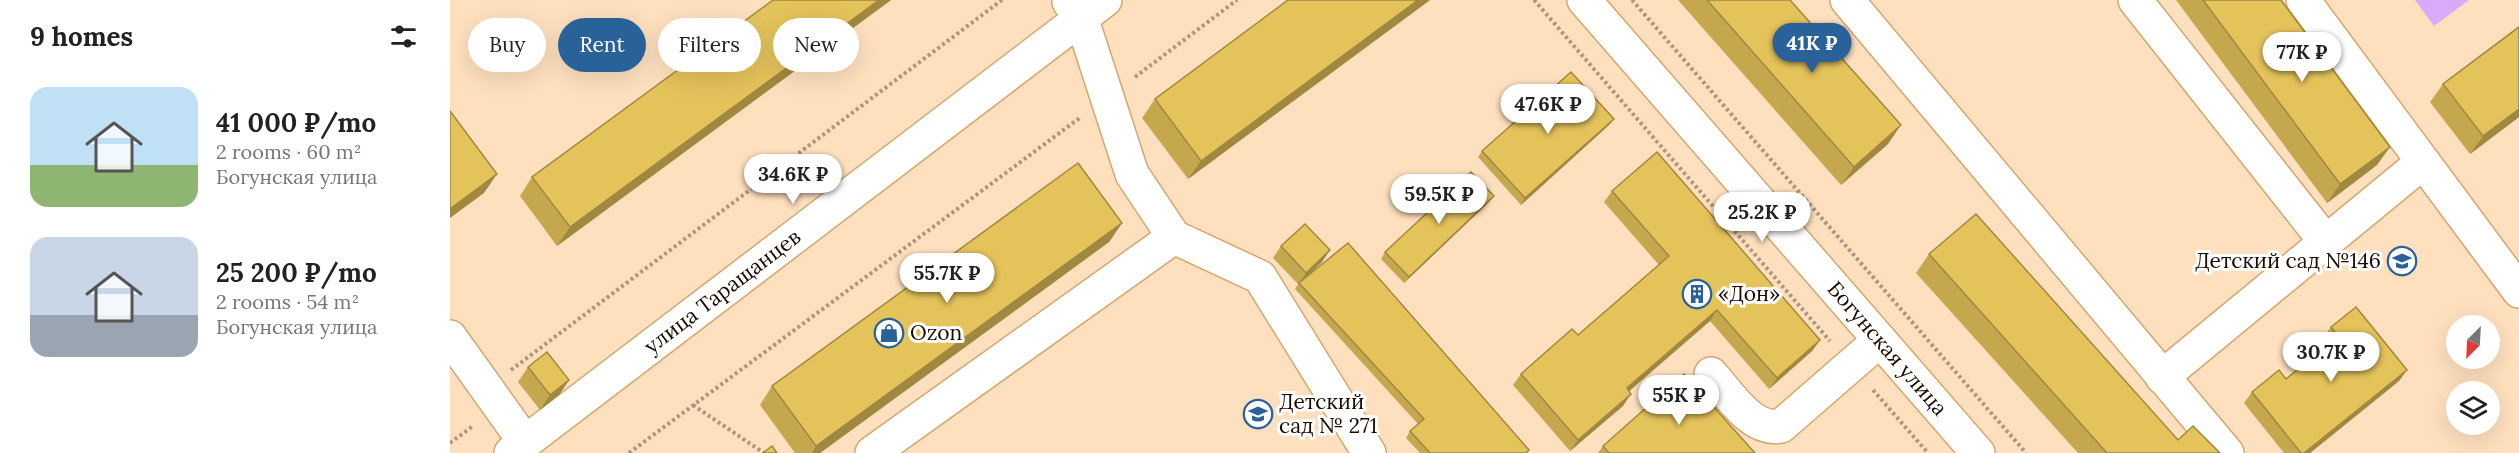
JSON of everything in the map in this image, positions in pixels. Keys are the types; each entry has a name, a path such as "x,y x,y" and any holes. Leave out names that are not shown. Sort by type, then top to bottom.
{"street":[{"name":"Богунская улица","path":"1584,0 1978,453"},
{"path":"1847,0 2227,453"},
{"path":"2135,0 2326,242"},
{"path":"2303,0 2519,291"},
{"path":"1085,6 1107,98 1132,174 1174,237 1260,277 1369,453"},
{"name":"улица Таращанцев","path":"518,448 1085,6"},
{"path":"2162,377 2423,162"},
{"path":"873,453 1174,237"},
{"path":"450,337 487,388 518,448"},
{"path":"1711,375 1753,420 1770,429 1781,426 1880,340"}],"path":[{"path":"487,388 1002,0"},
{"path":"629,453 1237,0"},
{"path":"1533,0 1928,453"},
{"path":"1632,0 2026,453"},
{"path":"693,405 764,453"}],"shaded area":[{"path":"2415,0 2469,0 2434,26"}],"building":[{"path":"773,0 879,0 854,18 773,18 773,72 781,72 570,227 532,177 675,72 761,72 761,18 748,18"},
{"path":"1288,0 1418,0 1201,161 1155,99"},
{"path":"1707,0 1790,0 1901,125 1854,167"},
{"path":"2203,0 2281,0 2390,147 2340,184"},
{"path":"2519,27 2519,109 2483,136 2443,84"},
{"path":"1571,72 1614,119 1525,198 1482,151"},
{"path":"450,111 497,174 450,209"},
{"name":"«Дон»","path":"1657,152 1820,340 1777,378 1717,310 1627,388 1631,394 1578,440 1521,374 1572,329 1578,335 1669,256 1612,191"},
{"path":"1078,163 1122,223 816,446 772,386"},
{"path":"1471,172 1494,196 1409,277 1385,252"},
{"path":"1976,214 2178,440 2193,426 2220,453 2107,453 1929,254"},
{"path":"1305,224 1330,250 1306,273 1281,246"},
{"path":"1348,243 1529,450 1526,453 1430,453 1410,431 1424,419 1299,283"},
{"path":"2356,307 2407,370 2304,453 2301,453 2252,392 2279,370 2286,379 2338,336 2331,327"},
{"path":"547,352 569,380 550,395 528,367"},
{"path":"1684,374 1755,453 1609,453 1603,446"},
{"path":"772,446 777,453 763,453"}],"place":[{"name":"Детский сад №146","path":"2402,261"},
{"name":"«Дон»","path":"1697,294"},
{"name":"Ozon","path":"889,333"},
{"name":"Детский сад № 271","path":"1258,414"}]}
